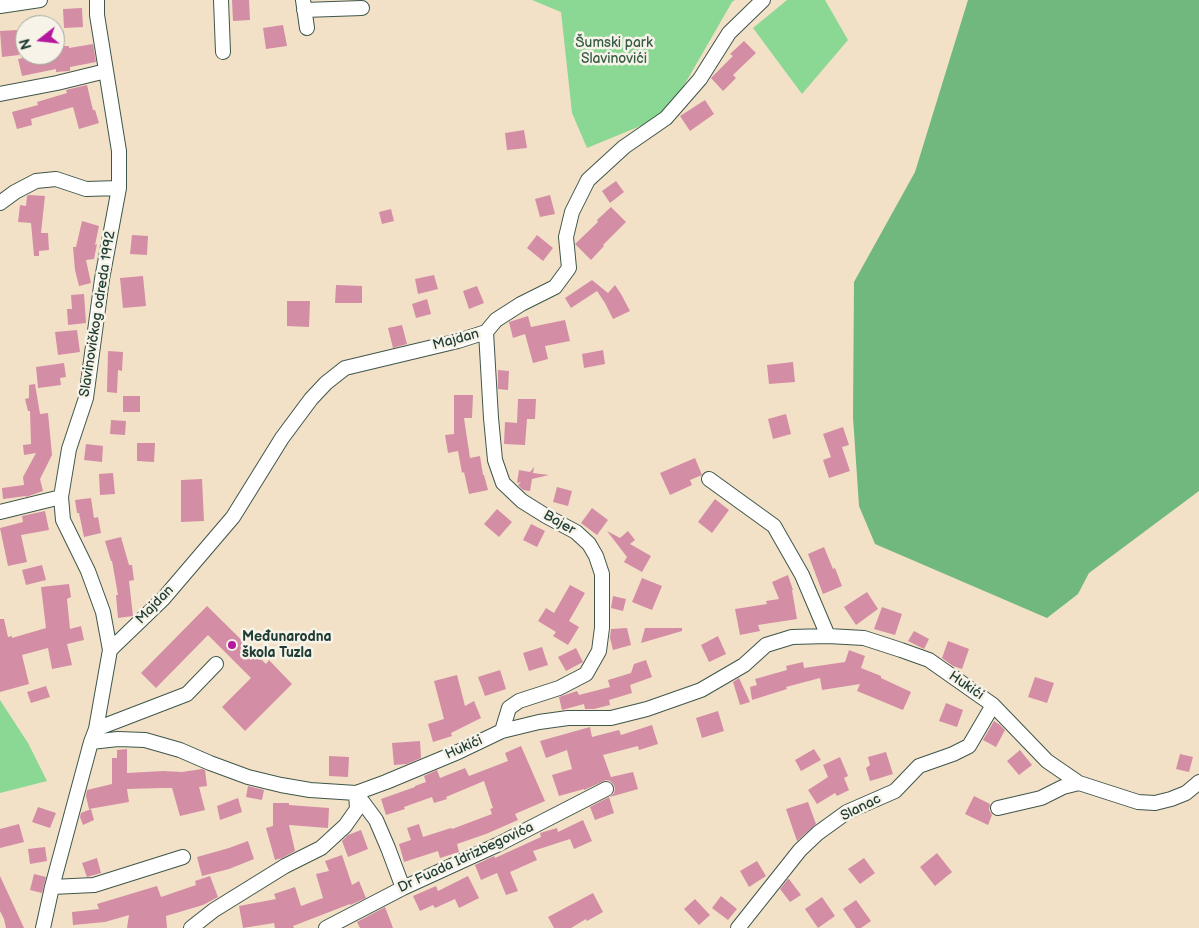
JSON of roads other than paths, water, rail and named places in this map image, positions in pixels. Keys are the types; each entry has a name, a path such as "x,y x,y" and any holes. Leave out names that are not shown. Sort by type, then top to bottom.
{"street":[{"path":"0,6 40,0"},
{"name":"Slavinovičkog odreda 1992","path":"94,736 110,650 103,612 88,571 62,520 61,498 69,449 86,398 102,279 120,188 119,151 97,15 97,0"},
{"path":"221,0 223,52"},
{"name":"Majdan","path":"110,650 163,599 233,517 282,438 326,382 345,368 458,341 486,332 496,320 521,304 555,287 569,268 566,237 572,212 588,180 624,147 666,118 700,79 729,33 763,0"},
{"path":"307,28 304,5 362,8"},
{"path":"0,94 106,72"},
{"path":"0,203 15,192 36,182 56,179 86,189 120,188"},
{"name":"Bajer","path":"486,332 495,460 503,483 522,502 576,532 590,544 602,574 602,628 599,651 586,674 558,688 520,701 509,708 502,731"},
{"path":"708,479 774,526 802,575 828,636"},
{"path":"0,512 61,498"},
{"name":"Hukići","path":"94,736 146,740 180,750 248,777 310,790 356,793 458,752 502,731 539,722 568,718 611,718 647,710 701,690 744,665 766,645 792,637 828,636 864,638 929,660 993,704 1047,761 1079,783 1138,802 1155,803 1186,793 1199,782"},
{"path":"43,928 52,887 94,736 186,694 216,664"},
{"name":"Slanac","path":"738,928 800,850 818,833 847,812 895,791 919,766 969,746 993,704"},
{"path":"998,808 1041,798 1063,787 1079,783"},
{"name":"Dr Fuada Idrizbegovića","path":"326,928 403,888 497,845 606,789"},
{"path":"356,793 376,820 403,888"},
{"path":"190,928 214,910 285,866 321,848 346,826 357,809 356,793"},
{"path":"52,887 94,885 183,856"}],"place":[{"name":"Međunarodna škola Tuzla","path":"232,645"}],"park label":[{"name":"Šumski park Slavinovići","path":"614,52"}]}
